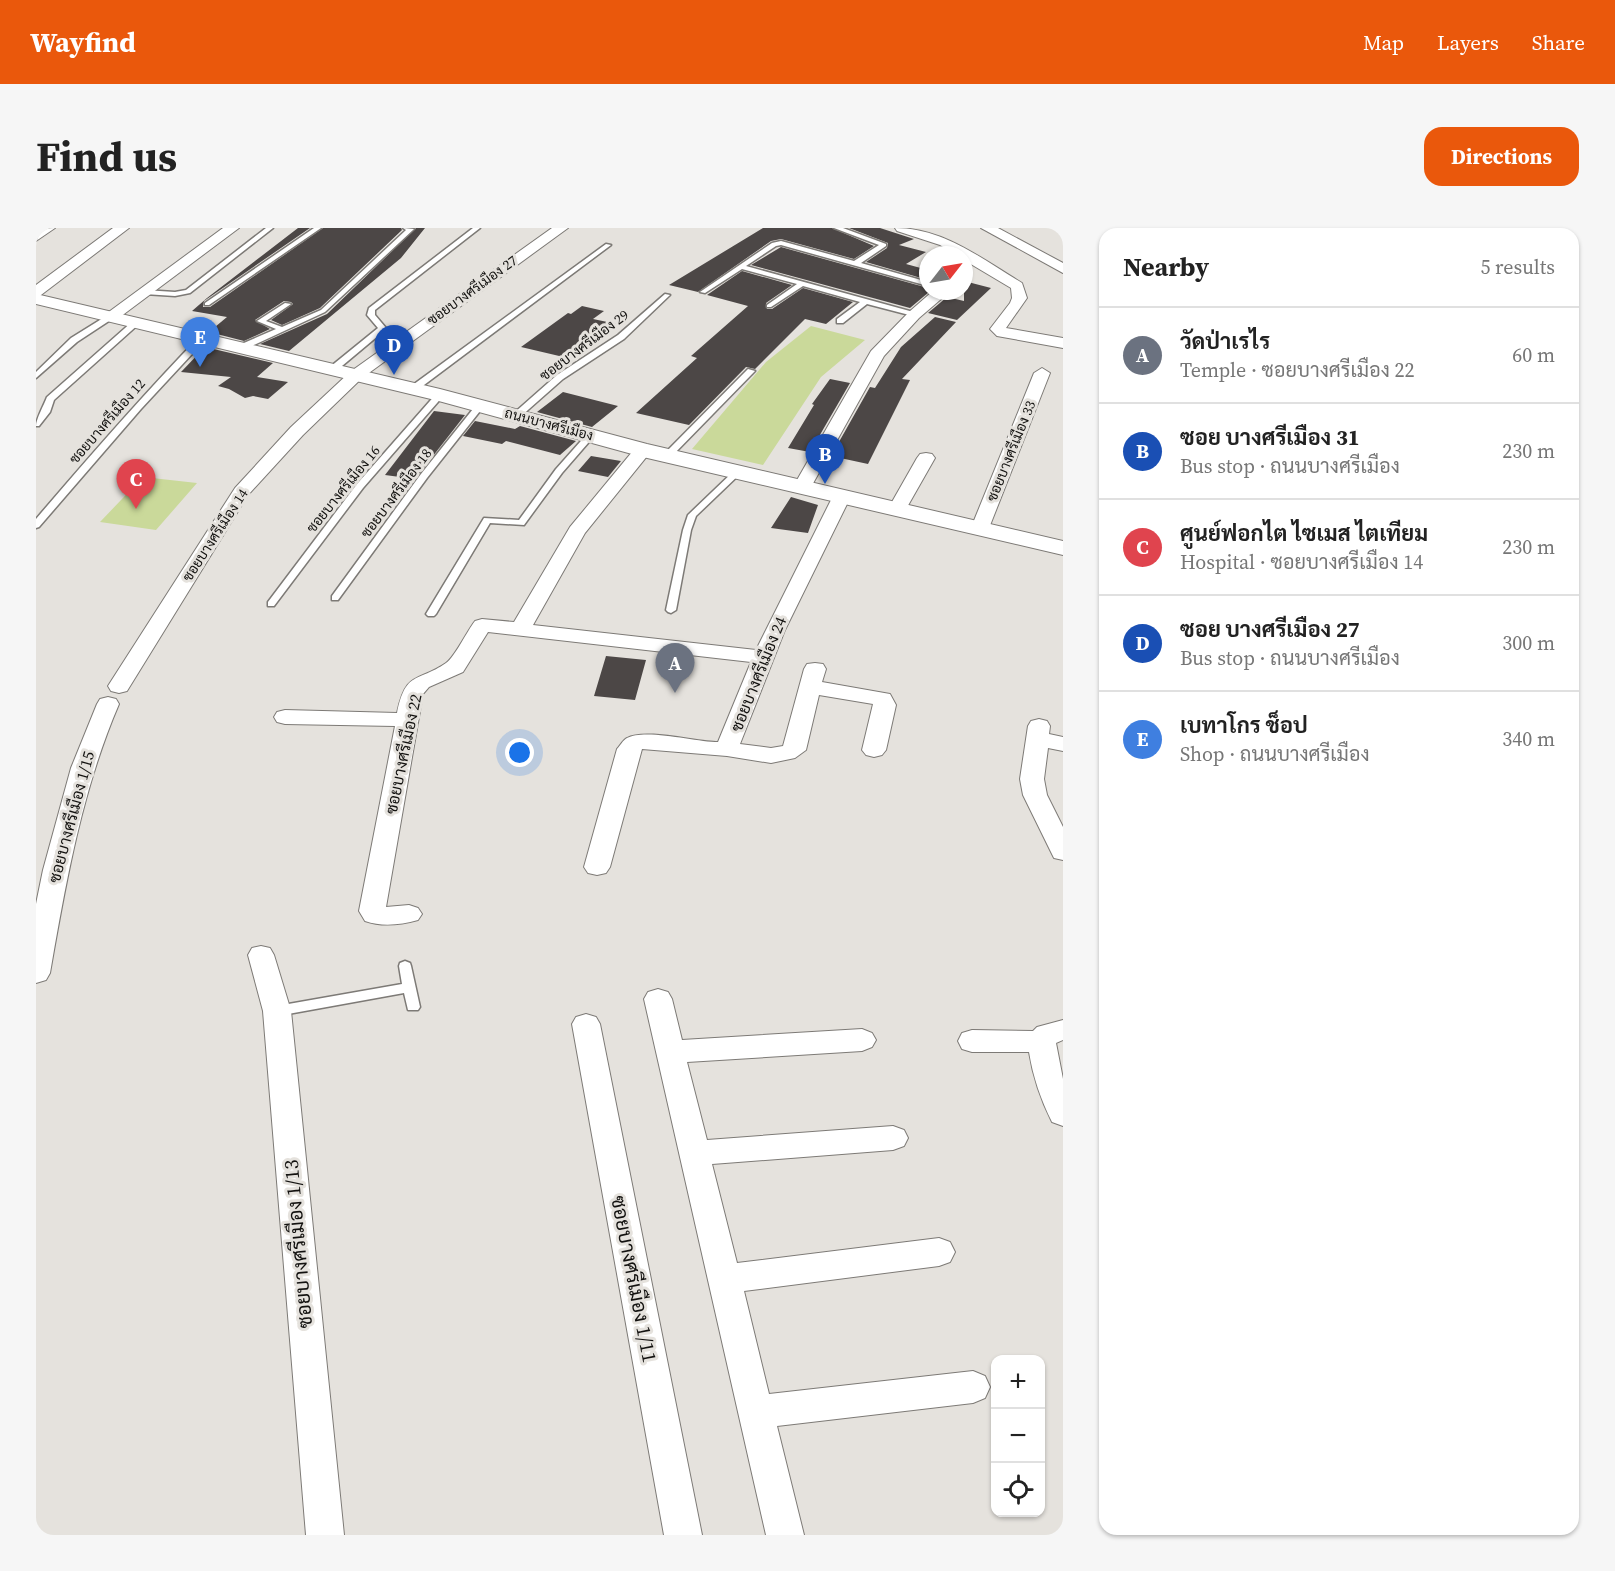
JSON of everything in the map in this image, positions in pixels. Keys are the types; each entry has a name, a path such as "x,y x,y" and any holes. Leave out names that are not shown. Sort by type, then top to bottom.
{"street":[{"path":"36,237 48,228"},
{"path":"36,292 122,228"},
{"path":"111,317 232,228"},
{"name":"ซอยบางศรีเมือง 27","path":"356,375 561,228"},
{"path":"902,228 945,242 1017,286 1021,292 1020,300 998,329 1002,333 1062,351"},
{"path":"988,228 1063,269"},
{"name":"ถนนบางศรีเมือง","path":"36,299 440,395 667,456 1063,548"},
{"path":"802,487 877,354 914,315 933,300"},
{"name":"ซอยบางศรีเมือง 33","path":"980,528 1042,373"},
{"name":"ซอยบางศรีเมือง 14","path":"94,733 114,695 241,492 297,431 356,375"},
{"path":"520,628 577,531 643,450"},
{"path":"897,509 926,458"},
{"name":"ซอยบางศรีเมือง 24","path":"597,867 629,749 635,743 659,741 707,750 728,749 775,630 842,496"},
{"name":"ซอยบางศรีเมือง 22","path":"409,914 380,917 374,915 372,911 407,720 416,687 455,667 482,625 764,657"},
{"path":"728,749 777,755 789,754 794,750 812,678 882,699 885,705 874,750"},
{"path":"285,717 407,720"},
{"path":"1063,744 1039,732 1032,779 1035,795 1063,852"},
{"name":"ซอยบางศรีเมือง 1/15","path":"36,973 59,854 94,733"},
{"name":"ซอยบางศรีเมือง 1/13","path":"261,955 277,1011 325,1535"},
{"path":"658,999 785,1535"},
{"name":"ซอยบางศรีเมือง 1/11","path":"586,1024 683,1535"},
{"path":"972,1041 1052,1036 1047,1076 1063,1114"},
{"path":"670,1052 862,1040"},
{"path":"694,1153 893,1138"},
{"path":"724,1279 939,1252"},
{"path":"756,1412 973,1387"}],"lane":[{"path":"144,292 175,294 188,292 270,228"},
{"path":"207,304 318,228"},
{"path":"406,228 412,228"},
{"path":"240,348 323,311 412,228"},
{"path":"333,369 382,328 371,315 371,309 477,228"},
{"path":"837,228 884,245 855,264"},
{"path":"703,292 774,244 781,243 919,282"},
{"path":"413,389 608,245"},
{"path":"742,267 914,315"},
{"path":"769,306 802,284"},
{"name":"ซอยบางศรีเมือง 29","path":"517,415 560,377 621,338 667,295"},
{"path":"840,321 865,302"},
{"path":"281,329 261,321 287,304"},
{"path":"36,376 74,340 111,317"},
{"path":"36,424 46,412 50,399 136,323"},
{"name":"ซอยบางศรีเมือง 12","path":"36,525 120,426 202,339"},
{"path":"667,456 751,371"},
{"name":"ซอยบางศรีเมือง 16","path":"271,604 360,486 440,395"},
{"name":"ซอยบางศรีเมือง 18","path":"335,598 424,476 480,406"},
{"path":"431,614 487,520 521,524 559,471 591,435"},
{"path":"671,610 687,530 692,516 738,472"},
{"path":"405,966 413,1007"},
{"path":"277,1011 409,987"}],"green space":[{"path":"811,326 865,340 821,377 763,465 692,449 766,362"},
{"path":"143,477 197,483 156,530 100,522"}],"building":[{"path":"298,228 310,228 204,301 203,307 210,307 323,228 401,228 402,230 320,308 282,325 271,320 293,304 284,301 255,320 270,329 244,341 209,332 227,317 192,311 207,298"},
{"path":"416,228 425,228 401,258 289,351 260,344 327,314"},
{"path":"763,228 832,228 874,246 854,259 781,239 771,241 698,292 669,285"},
{"path":"849,228 880,228 914,239 899,245 919,250 919,256 906,264 919,268 919,277 866,262 887,248 888,243"},
{"path":"781,247 919,285 920,300 910,308 751,265"},
{"path":"742,271 792,285 766,303 767,309 772,309 803,288 853,302 826,324 805,319 755,369 746,367 689,425 636,413 697,358 691,356 748,306 707,295"},
{"path":"973,283 991,288 957,320 928,313 943,300 973,300"},
{"path":"582,306 604,311 593,319 617,324 572,359 521,347 568,313 571,314"},
{"path":"935,317 956,322 902,379 910,380 868,464 831,456 870,387 875,388 901,347"},
{"path":"205,347 273,363 257,377 288,382 268,399 253,396 245,398 218,386 231,377 181,372"},
{"path":"830,379 850,383 810,452 788,448 814,405 812,404"},
{"path":"563,392 618,406 592,427 537,412"},
{"path":"434,411 465,415 415,479 385,475"},
{"path":"475,421 515,429 520,426 576,441 560,455 506,441 502,444 463,436"},
{"path":"591,456 621,461 608,477 578,471"},
{"path":"791,497 818,505 808,533 771,528"},
{"path":"606,656 646,660 635,700 594,696"}],"place":[{"name":"เบทาโกร ช็อป","path":"200,367"},
{"name":"ซอย บางศรีเมือง 27","path":"394,375"},
{"name":"ซอย บางศรีเมือง 31","path":"825,484"},
{"name":"ศูนย์ฟอกไต ไซเมส ไตเทียม","path":"136,509"},
{"name":"วัดป่าเรไร","path":"675,693"}]}
